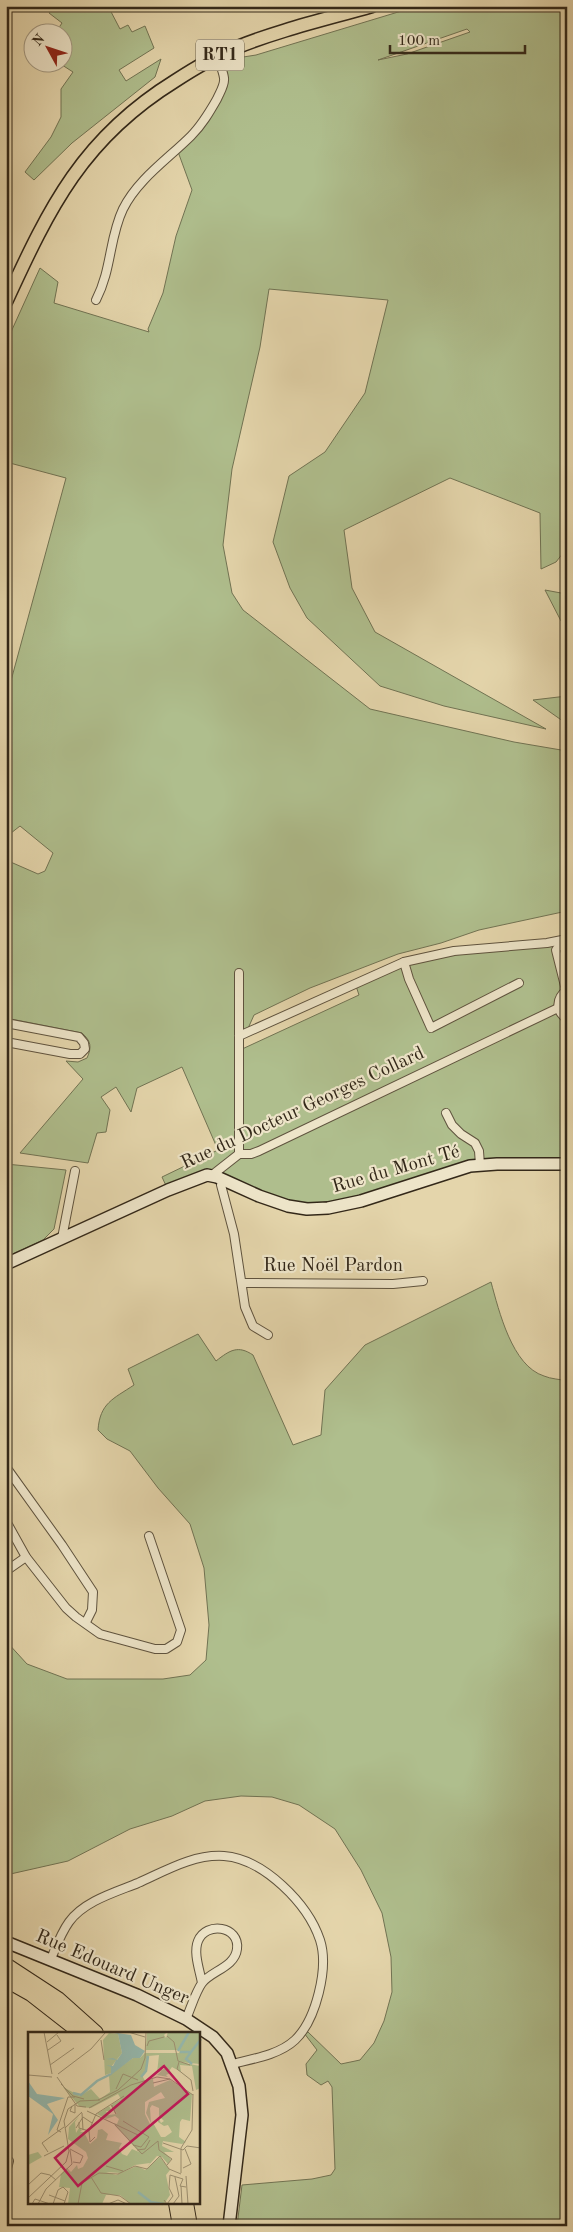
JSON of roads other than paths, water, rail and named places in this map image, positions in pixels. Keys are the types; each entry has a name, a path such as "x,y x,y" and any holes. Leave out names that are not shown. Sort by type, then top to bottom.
{"highway":[{"path":"6,1965 58,1998 95,2032"},
{"path":"6,1980 31,1994 80,2032"},
{"path":"176,2204 180,2226"},
{"path":"186,2204 190,2226"}],"main road":[{"name":"RT1","path":"6,302 38,232 61,192 92,150 113,127 151,96 217,56 261,38 372,6"}],"street":[{"path":"96,300 104,286 111,260 114,234 123,209 134,193 201,124 223,88 224,78 217,56"},
{"path":"239,1036 404,962 454,951 565,939"},
{"path":"565,939 556,950 567,990 559,998 558,1008 560,1013 567,1019"},
{"path":"404,962 409,979 431,1028 520,983"},
{"path":"239,973 239,1154"},
{"name":"Rue du Docteur Georges Collard","path":"6,1264 168,1190 201,1177 211,1176 239,1154 251,1154 258,1151 558,1008"},
{"path":"6,1023 79,1038 84,1043 85,1049 80,1054 70,1054 6,1042"},
{"path":"446,1113 452,1125 461,1134 475,1142 479,1151 480,1166"},
{"name":"Rue du Mont Té","path":"211,1176 288,1206 307,1209 328,1208 361,1201 470,1166 538,1163 567,1164"},
{"path":"62,1238 75,1171"},
{"path":"223,1180 221,1185 234,1234 245,1307 253,1326 268,1335"},
{"name":"Rue Noël Pardon","path":"242,1283 393,1284 423,1281"},
{"path":"6,1467 93,1592 92,1610 86,1622"},
{"path":"6,1521 26,1557 66,1608 100,1634 155,1649 166,1650 177,1642 181,1630 148,1536"},
{"path":"6,1571 26,1557"},
{"path":"51,1959 72,1918 83,1909 106,1896 192,1859 224,1856 243,1860 264,1870 287,1890 308,1916 320,1940 323,1960 320,1984 310,2019 295,2040 273,2054 232,2064"},
{"path":"186,2019 202,1983 234,1958 237,1948 235,1937 225,1929 214,1928 204,1932 198,1940 197,1959 202,1983"},
{"name":"Rue Edouard Unger","path":"6,1942 137,1995 186,2019 213,2037 227,2053 239,2086 242,2115 229,2226"},
{"path":"6,2172 9,2161"}]}
